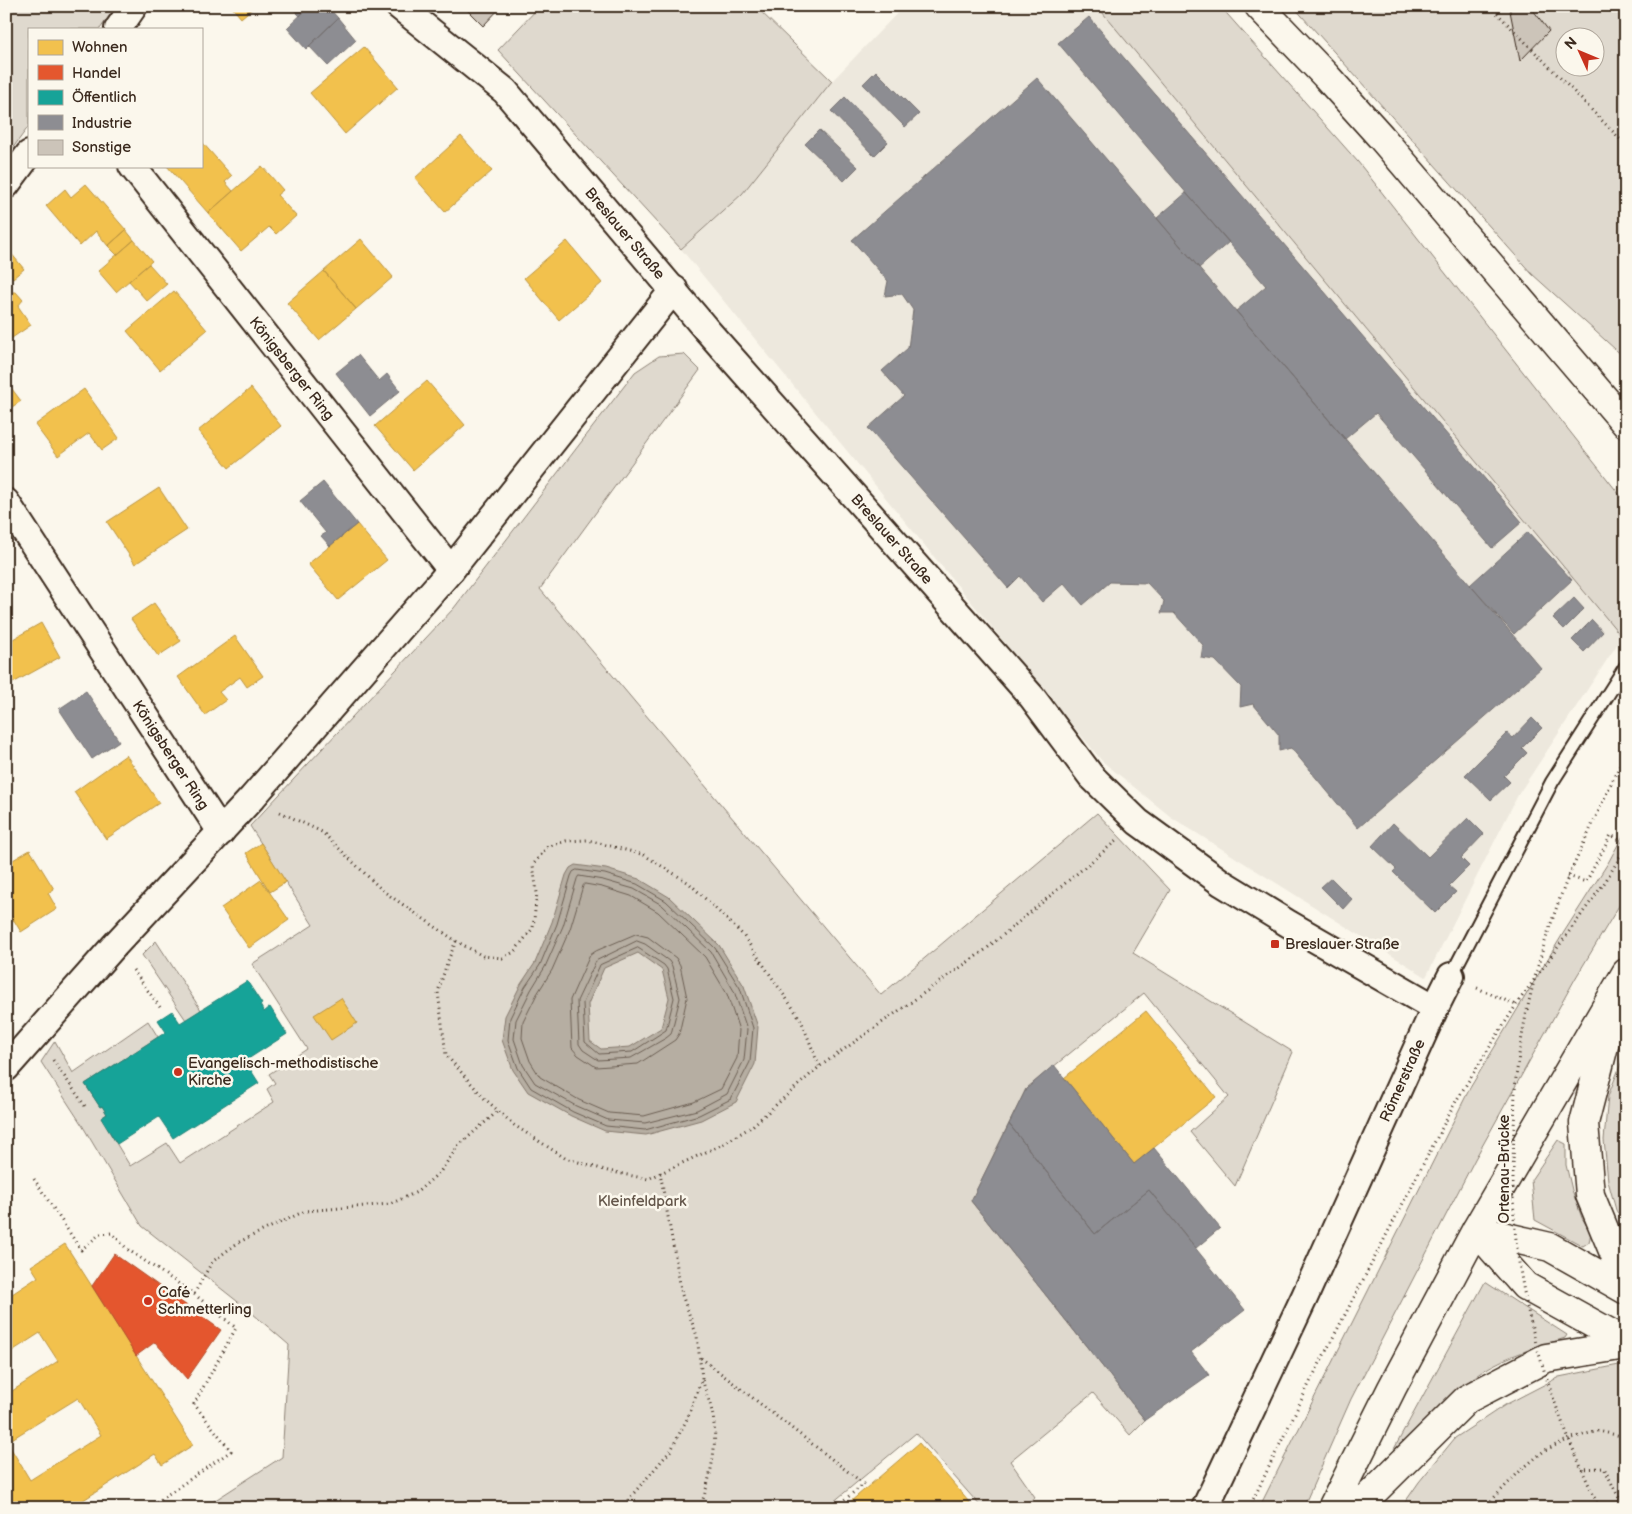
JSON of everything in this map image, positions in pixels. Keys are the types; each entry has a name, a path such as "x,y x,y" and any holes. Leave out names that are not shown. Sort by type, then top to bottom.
{"main road":[{"path":"1259,6 1326,76 1374,130 1626,424"},
{"path":"1332,1508 1392,1388 1476,1230 1623,978"},
{"path":"1623,978 1584,1123 1590,1195 1614,1253 1626,1270"},
{"path":"1476,1230 1550,1247 1626,1290"},
{"path":"1476,1230 1525,1286 1626,1344"},
{"path":"1357,1508 1467,1399 1546,1358 1626,1344"}],"street":[{"path":"119,28 134,6"},
{"name":"Breslauer Straße","path":"399,6 505,91 725,350 1032,697 1091,776 1138,822 1222,883 1435,1008"},
{"path":"6,185 28,155"},
{"name":"Königsberger Ring","path":"134,168 451,570"},
{"path":"7,1065 115,945 252,798 451,570 674,289"},
{"name":"Königsberger Ring","path":"6,502 221,832"},
{"name":"Römerstraße","path":"1205,1508 1306,1296 1451,976"}],"lane":[{"name":"Römerstraße","path":"1451,976 1552,782 1626,666"}],"path":[{"path":"1490,6 1626,144"},
{"name":"Ortenau-Brücke","path":"1599,1508 1550,1389 1535,1338 1522,1278 1515,1230 1513,1186 1516,1071 1526,1015 1556,907 1567,878 1626,754"},
{"path":"252,798 322,832 383,891 456,942 483,956 503,958 514,952 532,928 537,893 534,865 546,847 566,841 588,840 644,855 689,883 743,935 801,1020 819,1067"},
{"path":"456,942 438,992 446,1055 484,1098 514,1125 566,1158 608,1172 648,1179 721,1145 752,1127 819,1067 986,950 1138,822"},
{"path":"1249,1508 1309,1384 1456,1101 1516,1005 1605,882 1626,846 1611,835 1586,882 1567,878"},
{"path":"115,945 162,1010"},
{"path":"1451,976 1516,1005"},
{"path":"36,1034 85,1106"},
{"path":"194,1294 212,1262 239,1242 305,1211 390,1204 417,1192 440,1172 458,1146 498,1111"},
{"path":"660,1172 682,1295 697,1336 702,1378 714,1424 712,1463 700,1508"},
{"path":"34,1179 81,1250 100,1234 112,1233 127,1249 194,1294 236,1328 194,1404 230,1451 148,1508"},
{"path":"700,1358 864,1484 834,1508"},
{"path":"621,1508 672,1450 688,1417 702,1378"},
{"path":"1484,1508 1520,1471 1545,1450 1572,1438 1598,1432 1626,1437"},
{"path":"1582,1469 1604,1468 1624,1508"}],"shaded area":[{"path":"904,6 1097,6 1622,637 1518,795 1426,977 1171,817 1102,761 681,249 742,194 832,81"}],"green space":[{"path":"6,6 116,6 101,28 28,28 28,127 6,157"},
{"path":"540,6 755,6 832,81 742,194 681,249 498,50"},
{"path":"1097,6 1220,6 1358,162 1626,503 1626,631 1622,637"},
{"path":"1293,6 1626,6 1626,359 1532,274"},
{"name":"Kleinfeldpark","path":"684,354 700,370 540,589 881,995 1097,813 1170,890 1133,953 1293,1052 1235,1186 1190,1132 1229,1097 1144,993 1026,1089 971,1201 1145,1420 1130,1435 1093,1393 1010,1461 1035,1497 1021,1508 982,1508 916,1433 826,1508 203,1508 282,1457 289,1345 252,1313 142,1226 82,1125 41,1062 55,1041 73,1073 148,1021 158,1037 85,1084 100,1107 102,1106 107,1114 101,1118 130,1166 167,1143 180,1163 274,1102 267,1089 275,1083 269,1074 307,1049 252,964 313,925 250,826 454,608 635,372 659,356"},
{"path":"1626,830 1626,894 1575,979 1475,1159 1351,1399 1303,1508 1259,1508 1470,1088 1608,863"},
{"path":"156,941 201,1010 186,1020 142,955"},
{"path":"1626,1051 1626,1228 1616,1210 1608,1181 1604,1140 1608,1096"},
{"path":"1558,1140 1566,1144 1566,1165 1572,1190 1582,1218 1591,1233 1589,1242 1583,1246 1535,1220 1531,1180"},
{"path":"1485,1282 1567,1335 1565,1338 1513,1356 1483,1371 1448,1399 1397,1452 1394,1449"},
{"path":"1626,1364 1626,1508 1401,1508 1419,1482 1455,1438 1505,1405 1559,1377"}],"water":[{"path":"575,865 606,869 639,879 669,897 719,945 744,986 758,1027 755,1064 736,1102 701,1120 646,1135 605,1131 571,1116 528,1092 513,1070 502,1040 505,1016 521,984 535,963 552,922 566,875 570,868","holes":["638,953 662,970 669,998 661,1028 630,1047 601,1049 590,1041 588,1004 604,968"]}],"building: Wohnen":[{"path":"231,6 255,6 241,18"},
{"path":"364,47 398,87 345,134 310,93"},
{"path":"461,136 492,171 445,212 415,178"},
{"path":"202,142 232,176 225,182 233,191 208,213 169,168 202,168"},
{"path":"262,166 283,190 277,195 296,216 276,234 269,227 241,251 208,213"},
{"path":"86,184 126,230 108,246 96,231 80,246 46,206 65,189 71,197"},
{"path":"126,230 134,240 117,255 108,246"},
{"path":"361,239 393,277 356,309 324,271"},
{"path":"134,240 152,261 116,292 98,271"},
{"path":"567,241 602,283 559,320 524,278"},
{"path":"6,247 24,269 13,278 6,269"},
{"path":"149,264 167,284 147,301 129,281"},
{"path":"324,271 356,309 319,340 287,303"},
{"path":"6,289 9,292 16,292 23,300 18,306 31,325 6,342"},
{"path":"174,291 207,330 160,370 127,331"},
{"path":"6,381 21,401 6,411"},
{"path":"427,381 465,425 413,470 375,426"},
{"path":"251,388 281,426 229,468 198,431"},
{"path":"84,389 119,438 102,450 89,433 58,456 35,425"},
{"path":"159,488 187,530 135,564 107,522"},
{"path":"357,524 387,560 338,600 308,564"},
{"path":"154,603 181,641 158,656 131,619"},
{"path":"41,623 60,657 11,684 6,675 6,643"},
{"path":"235,636 263,676 247,687 240,677 219,692 226,700 205,715 178,677"},
{"path":"126,755 159,803 106,839 74,792"},
{"path":"261,843 286,882 270,892 246,853"},
{"path":"30,850 54,889 48,893 57,909 21,932 6,907 6,864"},
{"path":"261,880 289,920 249,948 221,908"},
{"path":"6,907 14,920 6,924"},
{"path":"6,936 11,944 6,947"},
{"path":"341,998 357,1023 331,1040 314,1015"},
{"path":"1146,1011 1216,1097 1134,1164 1064,1078"},
{"path":"65,1244 193,1445 162,1465 155,1454 71,1508 6,1508 6,1395 58,1361 40,1333 6,1355 6,1298 38,1277 31,1266","holes":["78,1398 101,1435 30,1480 7,1442"]},
{"path":"919,1443 974,1508 843,1508"}],"building: Handel":[{"path":"114,1254 221,1330 187,1379 155,1342 136,1356 92,1286"}],"building: Öffentlich":[{"name":"Evangelisch-methodistische Kirche","path":"247,981 262,1004 260,1005 264,1012 270,1007 287,1034 245,1061 259,1083 173,1138 159,1117 117,1144 101,1118 107,1114 102,1106 100,1107 85,1084 166,1032 158,1020 172,1011 180,1023"}],"building: Industrie":[{"path":"290,6 310,6 300,16"},
{"path":"310,6 327,6 338,18 306,49 287,28"},
{"path":"1089,17 1522,522 1492,548 1376,413 1345,439 1236,311 1266,286 1058,43"},
{"path":"338,18 356,40 328,66 309,46"},
{"path":"876,71 919,114 905,127 863,84"},
{"path":"1037,78 1541,668 1358,828 1291,748 1279,751 1279,735 1253,704 1240,707 1241,687 1215,660 1201,658 1203,645 1174,613 1161,613 1164,601 1147,583 1110,582 1083,605 1064,583 1042,602 1020,576 1008,588 868,428 904,396 882,371 908,348 913,310 902,294 885,296 888,281 852,240"},
{"path":"845,97 888,142 874,156 831,111"},
{"path":"819,130 858,167 844,181 805,144"},
{"path":"1186,193 1229,242 1199,268 1157,218"},
{"path":"358,355 379,381 387,374 400,391 370,416 336,373"},
{"path":"323,482 357,524 330,546 321,536 326,533 300,501"},
{"path":"1528,532 1572,580 1514,634 1470,585"},
{"path":"1574,598 1584,609 1564,629 1553,618"},
{"path":"1592,620 1603,632 1584,652 1572,640"},
{"path":"86,691 119,741 92,759 59,709"},
{"path":"1532,718 1542,728 1522,748 1527,753 1504,776 1510,782 1491,800 1465,775 1507,733 1513,738"},
{"path":"1468,818 1484,834 1461,858 1469,866 1449,886 1456,892 1435,913 1393,872 1396,869 1372,846 1393,823 1428,857"},
{"path":"1331,878 1352,899 1343,909 1321,887"},
{"path":"1054,1065 1134,1164 1154,1148 1220,1228 1196,1248 1149,1190 1095,1234 1009,1124 1026,1089"},
{"path":"1009,1124 1095,1234 1149,1190 1245,1310 1191,1352 1209,1375 1145,1420 971,1201"}],"building: Sonstige":[{"path":"463,6 502,6 483,26"},
{"path":"1509,6 1530,6 1549,31 1520,61"}],"place":[{"name":"Breslauer Straße","path":"1275,944"},
{"name":"Evangelisch-methodistische Kirche","path":"178,1072"},
{"name":"Café Schmetterling","path":"148,1301"}]}
